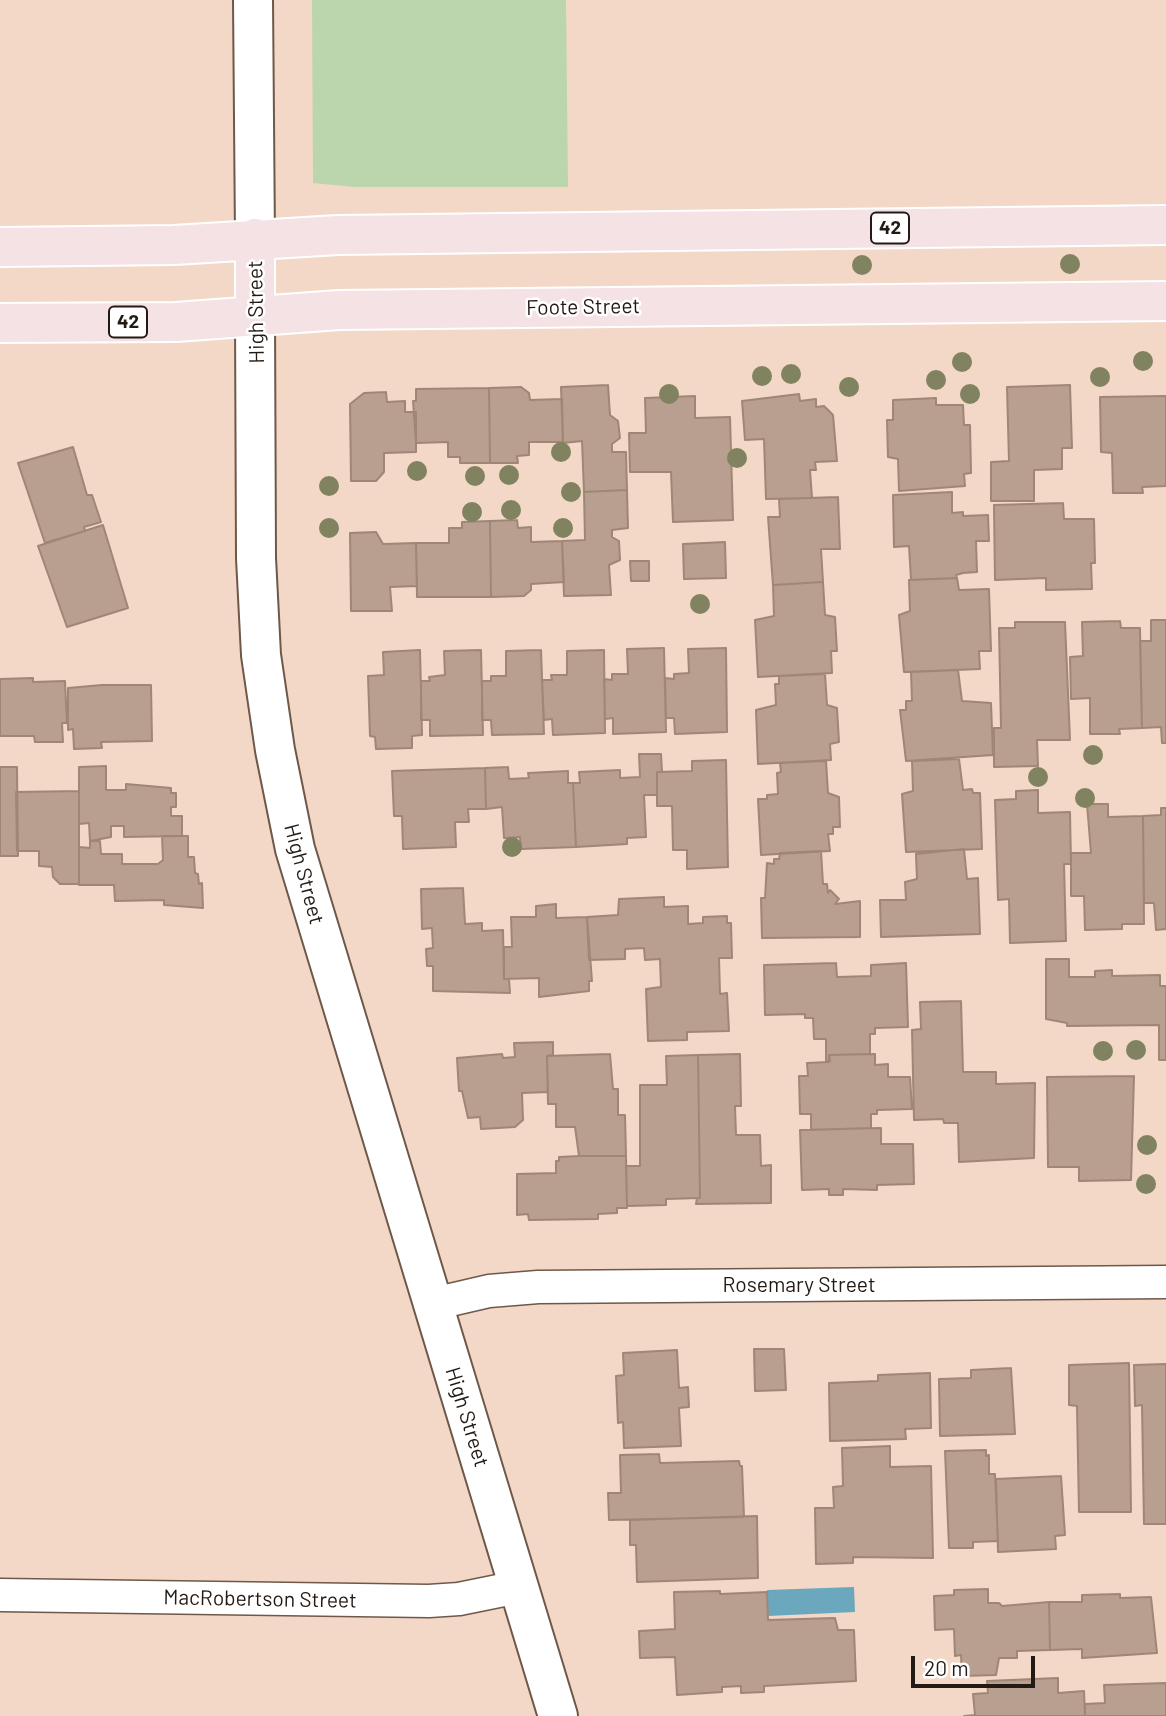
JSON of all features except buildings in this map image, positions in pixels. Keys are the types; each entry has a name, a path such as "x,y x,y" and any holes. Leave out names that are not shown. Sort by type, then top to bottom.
{"main road":[{"name":"High Street","path":"253,0 256,558 261,655 275,750 295,849 558,1716"},
{"name":"42","path":"0,247 174,245 255,238 1166,225"},
{"name":"Foote Street","path":"0,323 176,322 339,310 1166,300"}],"street":[{"name":"Rosemary Street","path":"433,1304 489,1291 538,1287 1166,1282"},
{"name":"MacRobertson Street","path":"0,1595 429,1601 459,1600 518,1587"}],"green space":[{"path":"312,0 566,0 568,187 354,187 313,183"}],"water":[{"path":"854,1587 855,1612 768,1616 767,1590"}]}
